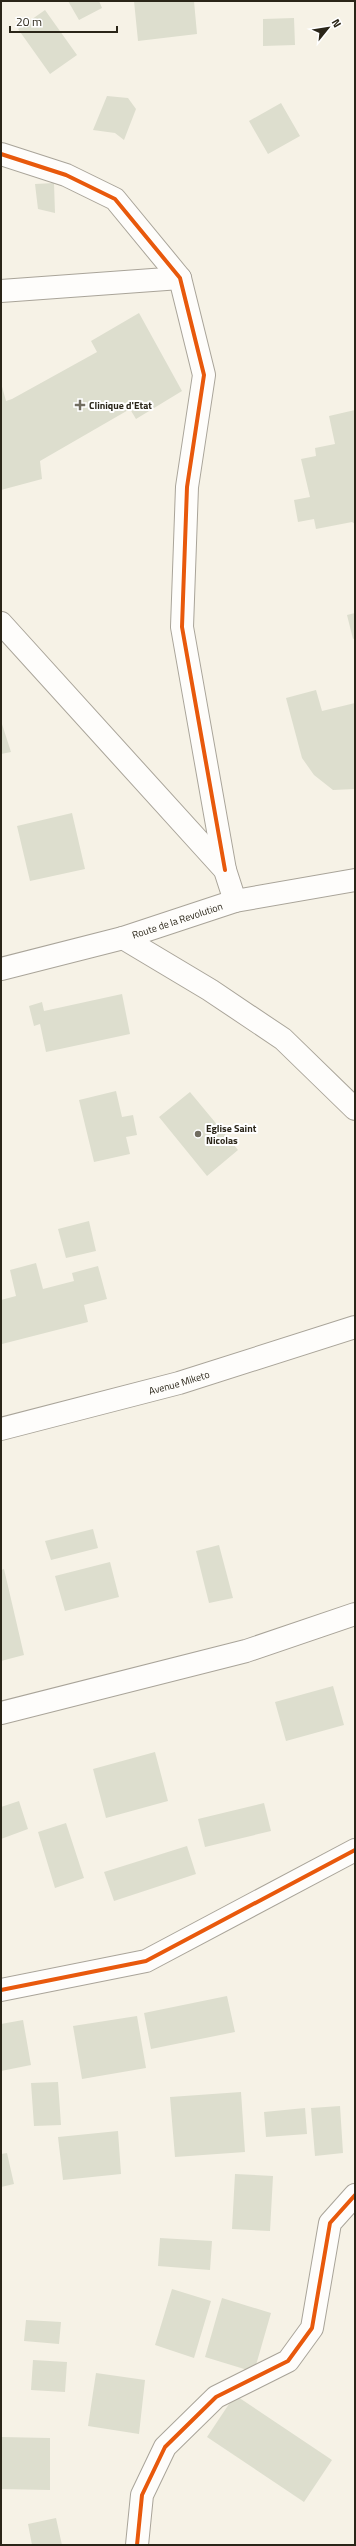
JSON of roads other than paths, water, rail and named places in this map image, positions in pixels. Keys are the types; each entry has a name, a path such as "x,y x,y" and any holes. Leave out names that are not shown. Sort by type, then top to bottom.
{"street":[{"path":"1,154 66,175 115,199 180,278 204,375 187,487 182,627 225,870 235,902"},
{"path":"1,291 180,278"},
{"path":"1,623 225,870"},
{"name":"Route de la Revolution","path":"1,969 123,938 235,902 355,880"},
{"path":"123,938 210,990 283,1039 355,1109"},
{"name":"Avenue Miketo","path":"1,1430 179,1383 355,1327"},
{"path":"1,1713 246,1651 355,1614"},
{"path":"1,1990 146,1961 355,1850"},
{"path":"137,2545 142,2495 165,2447 216,2397 288,2361 312,2328 330,2223 355,2195"}],"place":[{"name":"Clinique d'Etat","path":"80,405"},
{"name":"Eglise Saint Nicolas","path":"198,1134"}]}
